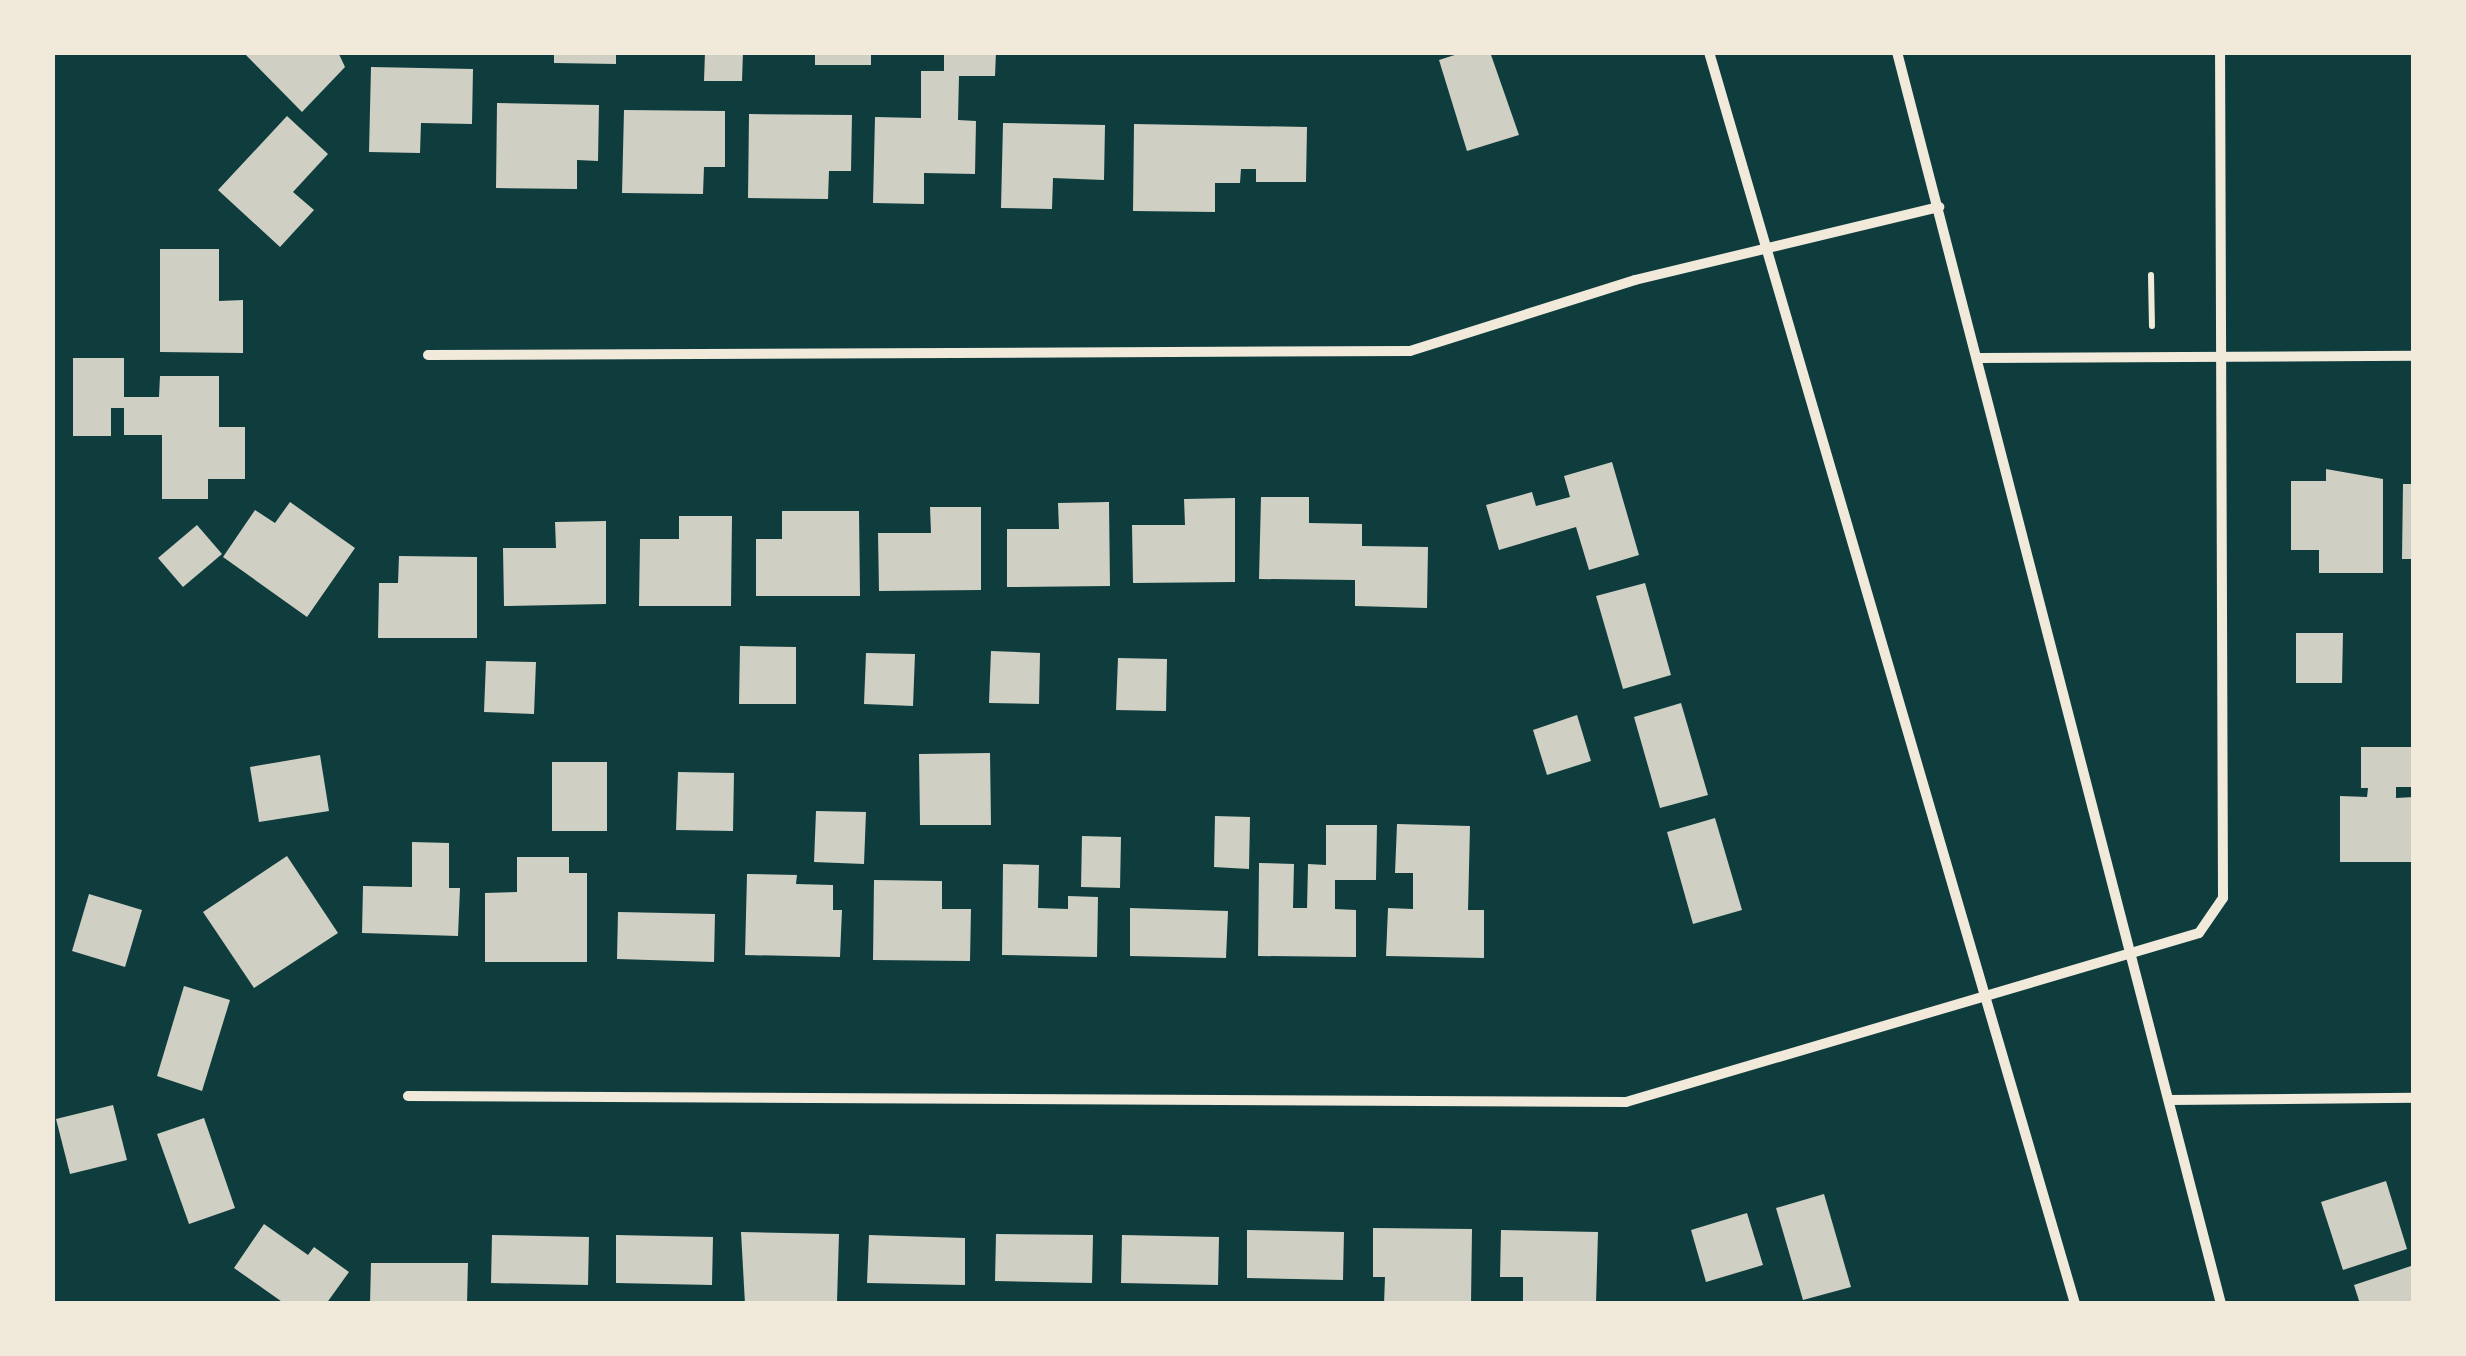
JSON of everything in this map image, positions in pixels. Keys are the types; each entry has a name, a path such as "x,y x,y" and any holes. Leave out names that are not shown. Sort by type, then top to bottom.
{"street":[{"path":"1709,52 2075,1304"},
{"path":"1898,52 2221,1304"},
{"path":"408,1096 1626,1102 2199,934 2215,919 2223,898 2220,52"},
{"path":"428,355 1410,351 1766,245 1940,207"},
{"path":"1979,358 2414,356"},
{"path":"2170,1100 2414,1098"}],"path":[{"path":"2152,275 2152,310"}],"building":[{"path":"243,52 338,52 345,67 302,112"},
{"path":"554,52 616,52 616,64 554,63"},
{"path":"705,52 743,52 742,81 704,81"},
{"path":"815,52 871,52 871,65 815,65"},
{"path":"944,52 996,52 995,76 959,76 958,120 976,121 975,174 924,173 924,204 873,203 875,117 921,118 921,71 944,71"},
{"path":"1464,52 1490,52 1519,135 1467,151 1439,60"},
{"path":"371,67 473,69 472,124 421,123 420,153 369,152"},
{"path":"497,103 599,105 598,161 577,160 577,189 496,188"},
{"path":"624,110 725,111 725,167 704,167 703,194 622,193"},
{"path":"749,114 852,115 851,171 829,171 828,199 748,198"},
{"path":"287,116 328,154 293,192 314,210 280,247 218,190"},
{"path":"1003,123 1105,125 1104,180 1053,178 1052,209 1001,208"},
{"path":"1134,124 1307,127 1306,182 1256,182 1256,169 1241,169 1240,183 1215,183 1215,212 1133,211"},
{"path":"160,249 219,249 219,301 243,300 243,353 160,352"},
{"path":"73,358 124,358 124,397 159,397 160,376 219,376 219,427 245,427 245,479 208,479 208,499 162,499 162,435 124,435 124,408 111,408 111,436 73,436"},
{"path":"1612,462 1639,555 1589,570 1576,527 1499,550 1486,505 1532,492 1536,506 1570,497 1564,476"},
{"path":"2326,469 2383,479 2383,573 2319,573 2319,550 2291,550 2291,481 2326,481"},
{"path":"2403,484 2414,484 2414,559 2402,559"},
{"path":"1261,497 1309,497 1309,523 1362,524 1362,546 1428,547 1427,608 1355,606 1355,580 1259,579"},
{"path":"1235,498 1235,582 1133,583 1132,525 1185,525 1184,499"},
{"path":"290,502 355,548 307,617 223,557 255,510 275,523"},
{"path":"1109,502 1110,586 1007,587 1007,529 1059,529 1058,503"},
{"path":"930,507 981,507 981,590 879,591 878,533 931,533"},
{"path":"782,511 859,511 860,596 756,596 756,539 782,539"},
{"path":"679,516 732,516 731,606 639,606 640,539 679,539"},
{"path":"606,521 606,604 504,606 503,548 556,548 555,522"},
{"path":"197,525 222,554 183,587 158,558"},
{"path":"399,556 477,557 477,638 378,638 379,583 398,583"},
{"path":"1645,583 1671,675 1623,689 1596,596"},
{"path":"2296,633 2343,633 2342,683 2296,683"},
{"path":"740,646 796,647 796,704 739,704"},
{"path":"991,651 1040,653 1039,704 989,703"},
{"path":"866,653 915,654 913,706 864,704"},
{"path":"1118,658 1167,659 1166,711 1116,710"},
{"path":"486,661 536,662 534,714 484,712"},
{"path":"1681,703 1708,795 1660,808 1634,717"},
{"path":"1577,715 1591,761 1547,775 1533,730"},
{"path":"2361,747 2414,747 2414,787 2396,787 2396,798 2414,797 2414,862 2340,862 2340,796 2367,797 2368,788 2361,788"},
{"path":"990,753 991,825 920,825 919,754"},
{"path":"320,755 329,811 259,822 250,767"},
{"path":"552,762 607,762 607,831 552,831"},
{"path":"678,772 734,773 733,831 676,830"},
{"path":"816,811 866,812 864,864 814,862"},
{"path":"1215,816 1250,817 1249,869 1214,867"},
{"path":"1715,818 1742,910 1693,924 1667,832"},
{"path":"1397,824 1470,826 1468,910 1484,910 1484,958 1386,956 1388,908 1413,909 1413,873 1395,873"},
{"path":"1326,825 1377,825 1376,880 1335,880 1335,909 1356,910 1356,957 1258,956 1259,863 1294,864 1293,908 1307,908 1308,864 1326,865"},
{"path":"1082,836 1121,837 1120,888 1081,887"},
{"path":"412,842 449,843 449,888 460,888 458,936 362,933 363,886 412,887"},
{"path":"287,856 338,933 254,988 203,912"},
{"path":"517,857 569,857 569,873 587,873 587,962 485,962 485,893 517,892"},
{"path":"1003,864 1039,865 1038,908 1068,909 1068,896 1098,897 1097,957 1002,955"},
{"path":"747,874 797,875 796,884 833,885 833,910 842,910 840,957 745,955"},
{"path":"874,880 942,881 942,909 971,909 970,961 873,960"},
{"path":"89,894 142,910 125,967 72,951"},
{"path":"1130,908 1228,911 1226,958 1130,956"},
{"path":"618,912 715,914 714,962 617,959"},
{"path":"184,986 230,1000 202,1091 157,1076"},
{"path":"113,1105 127,1160 70,1174 56,1119"},
{"path":"204,1118 235,1208 189,1224 157,1134"},
{"path":"2386,1181 2407,1249 2343,1270 2321,1202"},
{"path":"1824,1194 1851,1287 1803,1300 1776,1208"},
{"path":"1747,1213 1763,1265 1706,1282 1691,1230"},
{"path":"264,1224 308,1255 314,1247 349,1272 326,1304 285,1304 234,1268"},
{"path":"1373,1228 1472,1229 1471,1304 1384,1304 1385,1277 1373,1277"},
{"path":"1247,1230 1344,1232 1343,1280 1247,1278"},
{"path":"1501,1230 1598,1232 1596,1304 1523,1304 1523,1277 1500,1277"},
{"path":"741,1232 839,1234 837,1302 745,1304"},
{"path":"996,1234 1093,1235 1092,1283 995,1281"},
{"path":"492,1235 589,1237 588,1285 491,1283"},
{"path":"616,1235 713,1237 712,1285 616,1283"},
{"path":"869,1235 965,1238 965,1285 867,1283"},
{"path":"1122,1235 1219,1237 1218,1285 1121,1283"},
{"path":"371,1263 468,1263 467,1304 370,1304"},
{"path":"2414,1265 2414,1304 2360,1304 2354,1285"}]}
